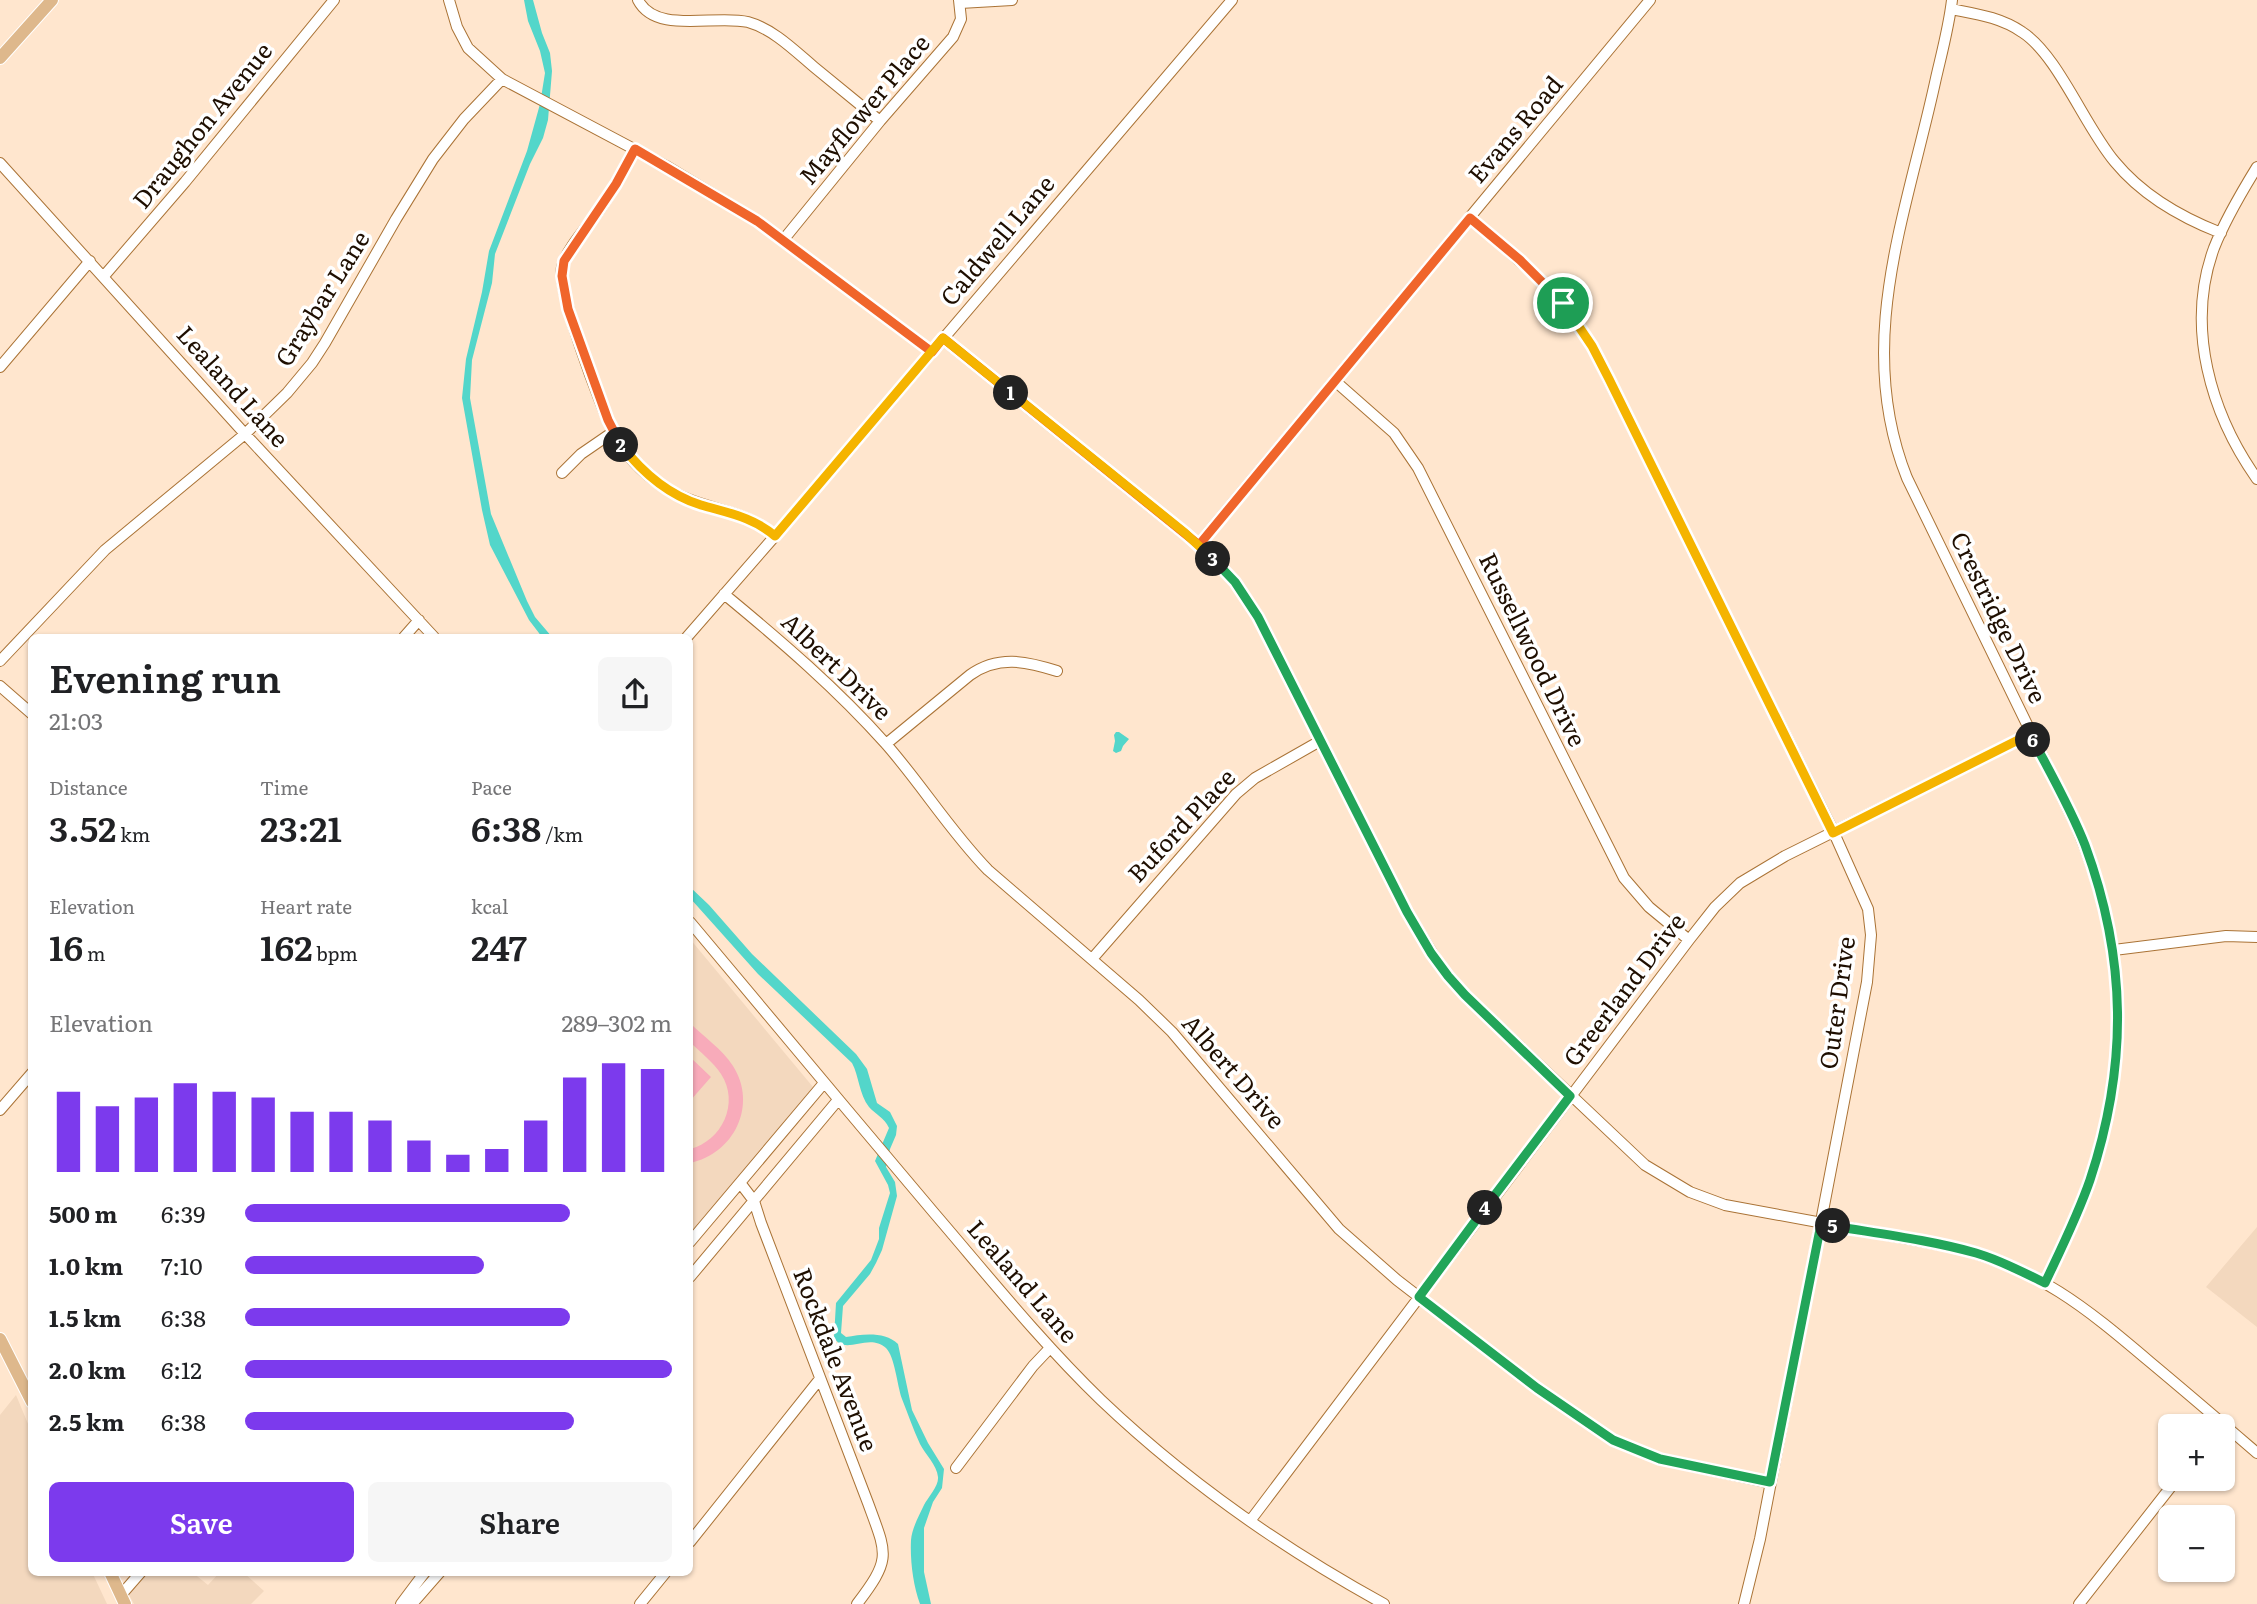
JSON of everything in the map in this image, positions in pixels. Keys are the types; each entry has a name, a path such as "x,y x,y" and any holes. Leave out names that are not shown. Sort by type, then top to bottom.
{"main road":[{"path":"0,58 52,0"},
{"path":"0,1339 28,1394"},
{"path":"112,1576 123,1600"}],"street":[{"name":"Draughon Avenue","path":"104,276 334,0"},
{"path":"449,0 457,27 468,48 502,79 635,149 784,239 932,352"},
{"path":"638,0 649,14 664,19 732,20 764,29 783,41 880,121"},
{"path":"960,2 1012,0"},
{"name":"Caldwell Lane","path":"690,634 1232,0"},
{"name":"Evans Road","path":"1199,545 1650,0"},
{"name":"Mayflower Place","path":"784,239 956,32 961,19 960,2"},
{"path":"1951,5 1994,19 2028,36 2057,73 2101,143 2127,176 2157,201 2221,233"},
{"name":"Crestridge Drive","path":"1951,5 1889,279 1883,354 1887,408 1897,452 2085,844 2114,950 2118,1043 2112,1100 2089,1182 2045,1283"},
{"name":"Graybar Lane","path":"0,661 105,550 245,434 287,393 312,363 433,159 464,119 502,79"},
{"path":"635,149 616,184 568,254 562,268 564,297 613,432 621,446 664,488 702,506 742,516 775,536"},
{"name":"Lealand Lane","path":"0,163 245,434 432,634"},
{"path":"2257,167 2221,233 2211,259 2203,325 2212,390 2227,430 2257,479"},
{"name":"Outer Drive","path":"1470,218 1546,284 1563,303 1592,346 1868,909 1871,935 1867,982 1757,1554 1744,1604"},
{"path":"0,367 90,261"},
{"path":"943,338 1199,545 1222,568 1247,598 1258,617 1407,912 1440,966 1465,995 1645,1165 1690,1192 1725,1205 1908,1238 1977,1253 2004,1263 2065,1294 2105,1323 2208,1414"},
{"name":"Russellwood Drive","path":"1335,381 1394,433 1418,468 1624,878 1646,905 1689,940"},
{"path":"562,473 581,454 613,432"},
{"name":"Albert Drive","path":"724,594 817,674 886,744 978,860 1172,1032 1339,1229 1368,1256 1537,1388 1613,1440 1660,1459 1770,1482"},
{"path":"407,634 419,620"},
{"path":"886,744 985,665 1013,661 1057,671"},
{"path":"0,687 28,711"},
{"name":"Greerland Drive","path":"1250,1521 1715,907 1740,883 1785,856 2030,734"},
{"name":"Buford Place","path":"1092,959 1236,794 1255,778 1320,741"},
{"name":"Lealand Lane","path":"693,926 1050,1348 1101,1400 1156,1449 1250,1521 1296,1552 1384,1604"},
{"path":"2114,950 2226,936 2257,937"},
{"path":"0,1110 28,1078"},
{"path":"693,1239 824,1083"},
{"path":"693,1273 838,1100"},
{"name":"Rockdale Avenue","path":"741,1184 754,1200 819,1380 873,1516 884,1555 878,1574 857,1604"},
{"path":"956,1468 1033,1366 1050,1348"},
{"path":"693,1538 819,1380"},
{"path":"2235,1436 2257,1453"},
{"path":"2079,1604 2168,1491"},
{"path":"123,1600 138,1576"},
{"path":"401,1604 422,1576"},
{"path":"412,1604 436,1576"},
{"path":"640,1604 663,1576"}],"shaded area":[{"path":"693,943 813,1087 693,1229"},
{"path":"693,1026 733,1066 743,1096 742,1111 730,1139 719,1150 693,1162 693,1148 711,1138 719,1129 728,1108 726,1085 710,1061 693,1045"},
{"path":"693,1060 711,1077 693,1098"},
{"path":"2257,1227 2257,1327 2206,1287"},
{"path":"16,1395 28,1424 28,1576 94,1576 107,1604 0,1604 0,1415"},
{"path":"144,1576 197,1576 208,1585 216,1576 247,1576 264,1591 251,1604 134,1604 129,1595"}],"water":[{"path":"524,0 533,0 550,53 552,71 548,120 495,254 492,283 472,360 470,398 491,514 527,601 535,617 549,634 540,634 529,620 490,545 462,398 466,359 489,251 527,151 540,104 545,73"},
{"path":"1116,732 1129,739 1121,751 1116,753 1113,751"},
{"path":"693,890 752,954 856,1054 867,1069 877,1103 890,1112 897,1126 886,1167 895,1182 897,1196 876,1263 843,1306 841,1333 846,1337 880,1335 898,1344 912,1410 944,1469 942,1488 933,1502 924,1528 924,1572 931,1604 920,1604 912,1572 911,1540 924,1505 937,1484 937,1473 915,1433 902,1399 892,1358 886,1348 872,1342 844,1345 838,1343 834,1337 836,1303 871,1260 879,1239 879,1228 890,1193 875,1161 889,1128 866,1102 852,1063 758,974 693,901"}],"route":[{"path":"1563,303 1520,260 1470,218 1199,545 943,338 932,352 784,239 635,149 602,206 568,254 562,268 564,297 613,432 621,446 654,480 689,501 742,516 775,536 932,352 943,338 1185,533 1199,545 1222,568 1247,598 1258,617 1407,912 1431,953 1465,995 1570,1096 1419,1297 1537,1388 1613,1440 1660,1459 1770,1482 1821,1224 1908,1238 1977,1253 2045,1283 2089,1182 2112,1100 2118,1043 2114,950 2085,844 2030,734 1833,833 1609,379 1583,331 1563,303"}]}
